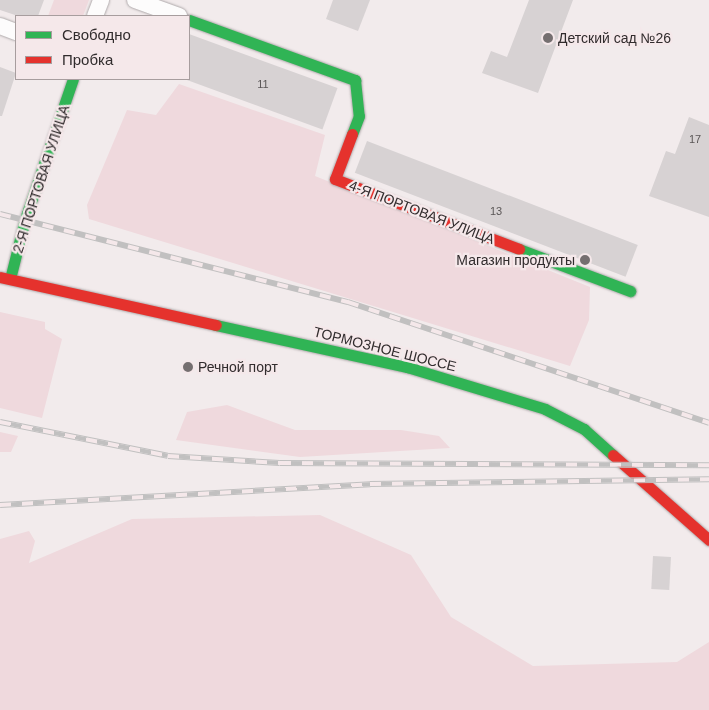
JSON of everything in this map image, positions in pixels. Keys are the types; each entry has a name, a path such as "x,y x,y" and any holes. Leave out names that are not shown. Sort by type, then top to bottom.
{"street":[{"path":"95,15 101,0"},
{"path":"135,0 176,15"},
{"name":"4-Я ПОРТОВАЯ УЛИЦА","path":"190,20 355,80 359,116 335,180 630,291"},
{"path":"0,26 15,32"},
{"name":"2-Я ПОРТОВАЯ УЛИЦА","path":"5,278 73,80"},
{"name":"ТОРМОЗНОЕ ШОССЕ","path":"5,278 407,367 546,409 584,429 709,540"}],"shaded area":[{"path":"54,0 89,0 83,15 48,15"},
{"path":"179,84 325,135 315,176 590,287 589,320 570,366 89,219 87,205 127,110 156,115"},
{"path":"0,312 45,322 45,329 62,339 42,418 0,408"},
{"path":"227,405 295,430 401,430 439,436 450,448 300,457 176,440 187,412"},
{"path":"0,432 18,436 11,452 0,452"},
{"path":"320,515 411,555 451,617 533,666 677,662 709,642 709,710 0,710 0,539 29,531 35,541 29,563 132,519"}],"building":[{"path":"0,0 44,0 38,15 15,15 0,10"},
{"path":"333,0 370,0 358,31 326,19"},
{"path":"529,0 573,0 538,93 482,73 491,51 507,57"},
{"path":"190,34 337,88 322,129 187,80 190,80"},
{"path":"0,67 15,73 15,76 2,116 0,116"},
{"path":"689,117 709,125 709,217 649,196 666,151 675,154"},
{"path":"367,141 638,245 626,277 355,173"},
{"path":"653,556 671,557 669,590 651,589"}],"railway":[{"path":"0,214 348,302 709,423"},
{"path":"0,422 168,456 280,463 709,465"},
{"path":"0,505 370,484 709,479"}],"traffic: fast":[{"path":"190,20 355,80 359,116 352,134"},
{"path":"10,279 25,219 73,80"},
{"path":"519,249 630,291"},
{"path":"216,325 407,367 545,409 584,429 613,455"}],"traffic: jam":[{"path":"352,134 335,179 519,249"},
{"path":"0,277 216,325"},
{"path":"613,455 709,540"}],"place":[{"name":"Детский сад №26","path":"548,38"},
{"name":"Магазин продукты","path":"585,260"},
{"name":"Речной порт","path":"188,367"}]}
